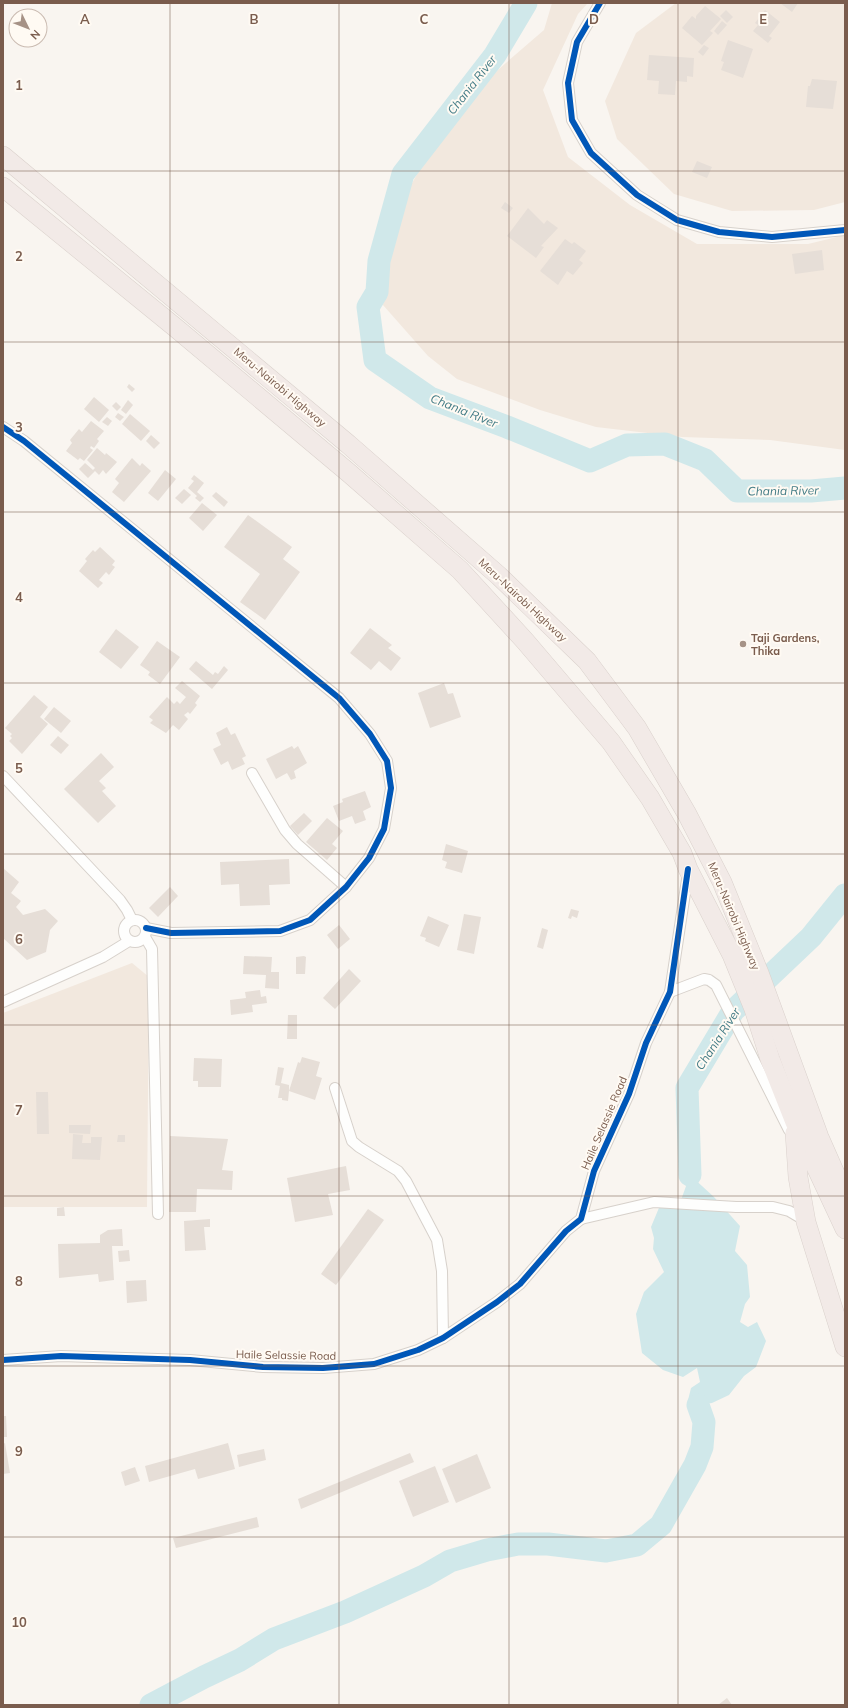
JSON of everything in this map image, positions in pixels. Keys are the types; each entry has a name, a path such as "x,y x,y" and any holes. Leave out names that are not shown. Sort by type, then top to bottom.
{"highway":[{"name":"Meru-Nairobi Highway","path":"3,156 348,444 499,576 587,660 637,728 687,814 722,882 740,951 762,1008 845,1196"},
{"name":"Meru-Nairobi Highway","path":"3,188 176,328 337,463 460,570 525,641 611,742 650,798 682,853 688,869 740,951"},
{"name":"Meru-Nairobi Highway","path":"762,1008 770,1059 795,1122 845,1229"},
{"path":"795,1122 798,1177 806,1222 845,1346"},
{"path":"819,1137 845,1170"}],"street":[{"path":"600,3 577,42 568,83 572,120 591,153 625,185 637,195 676,220 719,232 772,237 845,230"},
{"path":"3,427 24,441 338,698 370,734 387,761 391,788 384,829 368,858 346,887 310,920 280,932 145,932"},
{"path":"252,773 285,830 297,844 346,887"},
{"path":"3,776 120,900 132,920"},
{"name":"Haile Selassie Road","path":"3,1360 61,1356 190,1360 263,1367 323,1368 374,1364 418,1350 443,1338 497,1302 520,1284 566,1231 582,1219 594,1171 629,1094 646,1043 670,992 688,869"},
{"path":"129,941 126,938 124,930 125,926 132,920 140,921 152,949 158,1214"},
{"path":"3,1002 103,957 129,941 138,942 145,932"},
{"path":"670,992 704,979 713,983 719,990 736,1028 796,1142"},
{"path":"335,1088 352,1141 359,1147 398,1171 406,1181 437,1240 442,1270 443,1338"},
{"path":"582,1219 654,1202 736,1207 773,1207 789,1211 806,1222"}],"shaded area":[{"path":"552,3 588,3 578,14 543,90 568,157 630,205 697,244 808,244 845,235 845,450 770,440 682,437 596,427 540,410 457,379 428,356 383,305 389,255 405,196 438,136 485,81 544,30"},
{"path":"676,3 845,3 845,202 814,210 732,211 674,194 617,139 605,101 636,33"},
{"path":"132,963 149,977 147,1207 3,1207 3,1013"}],"water":[{"path":"690,1175 714,1197 740,1226 735,1251 747,1265 750,1297 745,1304 740,1322 748,1327 757,1322 766,1341 756,1367 744,1376 729,1395 712,1403 698,1405 688,1400 691,1388 700,1382 697,1368 683,1377 663,1370 642,1353 636,1314 644,1292 664,1272 653,1249 654,1238 651,1227 661,1203 681,1200"}],"building":[{"path":"780,3 798,3 792,12"},
{"path":"705,6 721,19 710,31 713,33 702,45 682,28 692,16 696,19 696,16"},
{"path":"726,10 733,17 727,23 720,16"},
{"path":"765,10 780,22 769,36 772,38 768,43 753,31 758,25 755,23"},
{"path":"722,21 727,25 718,35 714,31"},
{"path":"728,40 753,49 743,78 721,70 724,62 721,61"},
{"path":"704,45 709,48 703,56 698,52"},
{"path":"649,55 694,58 693,77 687,76 687,82 676,81 675,95 658,94 659,81 647,80"},
{"path":"812,79 837,81 833,109 806,107 808,86 810,86"},
{"path":"697,161 712,167 707,178 692,172"},
{"path":"505,202 513,208 509,213 501,208"},
{"path":"528,208 544,224 547,220 558,228 541,246 544,247 536,258 507,236"},
{"path":"565,239 572,244 574,242 586,251 579,260 583,263 573,275 567,271 558,285 540,271"},
{"path":"822,250 824,270 795,274 792,254"},
{"path":"129,384 135,389 132,392 127,387"},
{"path":"94,397 109,410 99,422 84,409"},
{"path":"128,400 133,405 126,414 121,410"},
{"path":"116,402 121,407 117,411 112,406"},
{"path":"118,413 124,417 120,421 115,417"},
{"path":"130,414 150,431 141,441 122,424"},
{"path":"107,417 112,421 108,426 102,422"},
{"path":"91,421 104,431 97,439 99,441 94,448 91,446 90,448 93,450 84,461 80,458 78,460 66,451 72,443 70,440 79,429 82,432"},
{"path":"151,435 160,443 154,449 146,441"},
{"path":"97,448 117,462 106,474 103,470 99,475 95,471 88,478 79,469 85,463 93,470 95,468 87,460"},
{"path":"132,458 140,466 142,463 151,471 124,502 112,492 119,483 115,479"},
{"path":"165,470 176,479 158,501 148,493"},
{"path":"194,475 204,483 197,492 204,498 200,502 195,498 197,496 188,488 194,481 191,479"},
{"path":"184,489 191,495 182,504 175,498"},
{"path":"216,492 228,502 224,507 212,496"},
{"path":"202,503 217,515 203,531 189,518"},
{"path":"248,515 292,547 283,559 300,572 265,620 240,602 260,574 224,547"},
{"path":"100,547 115,561 112,565 115,567 109,575 106,572 99,580 103,583 98,588 79,571 87,561 85,559 93,550 95,552"},
{"path":"370,628 392,645 388,648 401,658 391,671 379,661 371,670 350,653"},
{"path":"116,629 139,647 121,669 99,652"},
{"path":"157,641 180,657 160,684 148,675 150,672 140,665"},
{"path":"196,661 213,675 215,672 218,674 224,666 228,670 212,689 189,669"},
{"path":"182,681 200,696 195,703 197,705 190,714 188,712 184,715 188,719 179,730 173,725 166,733 150,723 153,720 149,717 167,697 174,704 177,701 180,704 186,697 175,688"},
{"path":"444,683 448,694 453,693 461,717 430,728 418,693"},
{"path":"34,695 48,707 40,717 48,724 22,754 9,741 12,738 10,736 12,734 5,728"},
{"path":"54,707 71,721 61,733 44,719"},
{"path":"227,727 231,735 235,733 246,756 242,758 245,764 232,770 228,761 221,765 213,749 221,745 216,733"},
{"path":"58,736 69,745 61,754 50,745"},
{"path":"292,746 294,749 298,746 307,763 294,771 296,778 291,780 287,773 276,779 266,759"},
{"path":"101,753 114,767 99,781 106,788 102,791 116,806 98,823 64,789"},
{"path":"365,791 371,807 363,811 366,820 355,824 352,816 339,821 333,806 343,802 342,799"},
{"path":"304,813 312,821 298,835 290,826"},
{"path":"327,818 343,831 332,844 337,848 327,860 306,842"},
{"path":"446,844 468,851 462,873 445,868 447,862 442,860"},
{"path":"289,859 290,884 269,885 270,905 240,906 239,884 221,885 220,862"},
{"path":"3,868 19,882 11,893 21,901 16,907 23,915 45,909 58,921 50,930 46,952 27,960 3,938"},
{"path":"170,887 178,896 158,917 149,908"},
{"path":"571,909 579,911 577,918 572,916 571,919 568,918"},
{"path":"464,914 481,917 474,954 457,950"},
{"path":"428,916 449,925 439,947 425,941 426,938 420,936"},
{"path":"339,925 350,939 338,949 327,935"},
{"path":"542,928 548,930 543,949 537,947"},
{"path":"244,956 272,957 271,972 279,972 279,989 265,988 266,975 243,974"},
{"path":"296,957 306,957 305,974 296,974"},
{"path":"349,969 361,981 335,1009 323,998"},
{"path":"260,990 261,997 266,996 267,1003 252,1005 253,1012 231,1015 230,1000 246,998 245,992"},
{"path":"288,1015 297,1015 297,1039 287,1039"},
{"path":"302,1057 320,1062 316,1076 322,1078 315,1100 289,1091 298,1062 300,1063"},
{"path":"194,1058 222,1059 221,1087 198,1087 198,1081 193,1081"},
{"path":"278,1067 284,1068 281,1083 289,1085 288,1101 278,1098 280,1086 275,1085"},
{"path":"36,1092 48,1092 49,1134 37,1134"},
{"path":"69,1125 91,1125 90,1134 69,1133"},
{"path":"73,1134 83,1135 82,1143 91,1143 91,1137 102,1137 100,1160 72,1159"},
{"path":"118,1135 125,1135 125,1142 117,1142"},
{"path":"170,1136 228,1139 222,1170 233,1171 232,1190 197,1189 196,1212 169,1212"},
{"path":"346,1166 350,1190 328,1194 333,1215 295,1222 287,1178"},
{"path":"64,1207 65,1216 57,1216 57,1208"},
{"path":"368,1209 384,1220 336,1285 321,1274"},
{"path":"210,1219 210,1227 204,1227 206,1250 185,1251 184,1221"},
{"path":"122,1229 123,1246 112,1246 114,1280 99,1282 98,1274 59,1278 58,1244 100,1243 100,1235 108,1230"},
{"path":"129,1250 130,1261 119,1262 118,1251"},
{"path":"146,1280 147,1301 127,1303 126,1281"},
{"path":"3,1416 6,1416 7,1437 3,1437"},
{"path":"5,1443 10,1473 3,1474 3,1444"},
{"path":"228,1443 235,1469 198,1479 195,1469 149,1482 145,1466"},
{"path":"264,1449 266,1460 239,1467 237,1455"},
{"path":"410,1453 414,1462 301,1509 298,1499"},
{"path":"477,1454 491,1488 456,1503 442,1469"},
{"path":"435,1466 449,1502 413,1517 399,1481"},
{"path":"135,1467 140,1481 125,1486 121,1472"},
{"path":"257,1517 259,1527 176,1548 173,1538"},
{"path":"727,1698 732,1705 718,1705"}],"waterway":[{"name":"Chania River","path":"526,3 495,55 403,174 379,261 377,292 368,307 375,360 430,398 507,427 590,461 627,445 665,444 705,460 737,491 811,491 845,488"},
{"name":"Chania River","path":"690,1175 687,1088 733,1011 811,937 845,895"},
{"path":"151,1705 240,1660 274,1639 345,1612 424,1576 450,1561 487,1550 518,1544 548,1544 606,1551 637,1545 661,1525 695,1465 702,1447 704,1422 698,1405"}],"cycle path":[{"path":"600,3 577,42 568,83 572,120 591,153 637,195 677,220 719,232 772,237 845,230"},
{"path":"3,427 24,441 339,698 370,734 387,761 391,788 384,829 369,858 346,887 310,920 280,931 171,933 146,928"},
{"path":"3,1360 61,1356 190,1360 263,1367 323,1368 374,1364 418,1350 443,1338 497,1302 520,1284 566,1231 581,1219 594,1171 629,1094 646,1043 670,992 688,869"}],"place":[{"name":"Taji Gardens, Thika","path":"743,644"}]}
